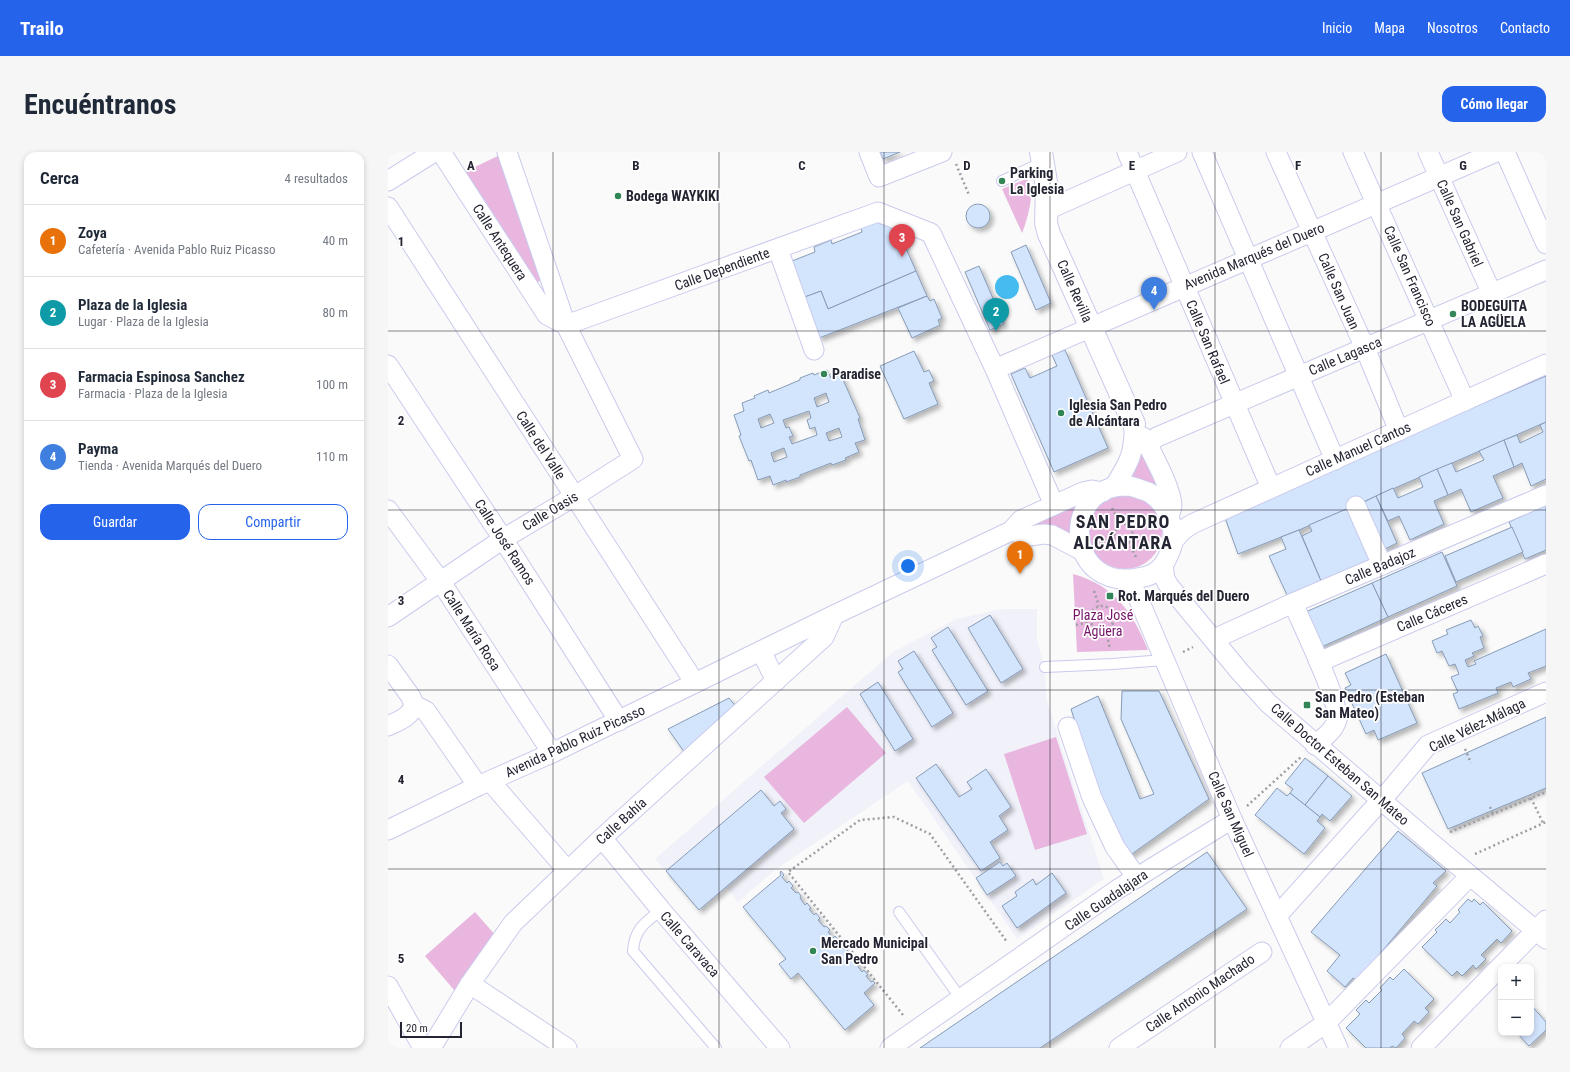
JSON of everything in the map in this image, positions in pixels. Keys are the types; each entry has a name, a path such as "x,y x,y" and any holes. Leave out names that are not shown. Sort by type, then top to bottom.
{"street":[{"path":"388,181 434,152"},
{"name":"Calle Antequera","path":"441,152 548,315 566,325"},
{"name":"Calle Antequera","path":"507,152 566,325 633,459"},
{"path":"869,152 879,177 942,152"},
{"name":"Calle San Rafael","path":"1127,152 1271,488"},
{"path":"1047,210 1177,152"},
{"path":"1202,152 1335,460"},
{"name":"Calle San Juan","path":"1276,152 1365,348 1399,431"},
{"name":"Calle San Francisco","path":"1353,152 1430,320 1465,401"},
{"name":"Calle San Gabriel","path":"1428,152 1492,294"},
{"name":"Avenida Marqués del Duero","path":"995,369 1496,152"},
{"path":"1505,152 1546,244"},
{"name":"Calle Revilla","path":"1042,157 1047,188 1046,223 1049,234 1134,424 1149,447 1170,492 1172,506 1160,518"},
{"name":"Calle del Valle","path":"388,207 695,683"},
{"name":"Calle Dependiente","path":"566,325 878,212 931,232 995,369"},
{"path":"778,249 814,350"},
{"name":"Calle Lagasca","path":"1149,447 1153,440 1157,437 1546,270"},
{"name":"Calle Manuel Cantos","path":"1173,541 1192,524 1546,364"},
{"name":"Calle José Ramos","path":"388,365 503,539 619,721"},
{"path":"995,369 1054,505"},
{"name":"Calle Revilla","path":"1081,550 1079,527 1084,512 1093,498 1108,489 1129,462 1135,442 1134,424"},
{"name":"Calle Oasis","path":"388,617 503,539 633,459"},
{"name":"Avenida Pablo Ruiz Picasso","path":"388,830 619,721 834,615 1011,531 1021,520 1083,492 1130,486 1150,493 1162,504 1160,518"},
{"name":"Calle Badajoz","path":"1214,639 1293,603 1546,494"},
{"path":"1356,506 1382,565"},
{"name":"Calle María Rosa","path":"388,510 441,582 552,753"},
{"path":"1011,531 1029,536 1044,534 1052,535 1081,550 1098,572 1113,579 1126,580 1147,577 1159,570 1163,565 1169,554 1173,541 1173,527 1160,518"},
{"name":"Calle Cáceres","path":"1319,662 1546,564"},
{"name":"Calle Doctor Esteban San Mateo","path":"1163,565 1165,578 1169,586 1268,704 1470,876 1543,930"},
{"name":"Calle San Miguel","path":"1126,580 1137,595 1232,819 1338,1048"},
{"path":"1293,603 1335,703 1337,718 1332,731 1315,745"},
{"name":"Calle Bahía","path":"431,1048 470,984 513,922 567,870 824,637 834,615"},
{"path":"760,651 776,681"},
{"path":"388,665 411,697 414,706 413,711 408,716 388,726"},
{"name":"Calle Vélez-Málaga","path":"1278,916 1382,800 1428,745 1546,692"},
{"path":"414,706 426,711 484,784 567,870"},
{"path":"1068,727 1092,798 1115,847 1137,878"},
{"name":"Calle Guadalajara","path":"890,1048 1118,890 1232,819"},
{"name":"Calle Caravaca","path":"602,838 661,910 780,1048"},
{"path":"1290,1048 1326,1023 1470,876"},
{"path":"1421,1048 1543,930"},
{"name":"Calle Antonio Machado","path":"1119,1048 1262,952"},
{"path":"470,984 563,1047"},
{"path":"388,986 423,1048"}],"lane":[{"path":"1002,181 1042,157"},
{"path":"1045,667 1164,660"},
{"path":"661,910 646,921 638,931 634,940 633,951 716,1048"},
{"path":"899,912 961,999"}],"path":[{"path":"957,167 969,195"},
{"path":"1129,543 1113,538 1119,522 1134,527 1160,518"},
{"path":"1134,527 1129,543 1140,565"},
{"path":"1099,606 1108,608 1114,616 1112,625 1106,630 1095,629 1090,622 1089,616 1091,612 1099,606"},
{"path":"1076,625 1090,622"},
{"path":"1164,660 1214,639"},
{"path":"1232,819 1315,745"},
{"path":"1430,842 1546,792"},
{"path":"1483,850 1545,822 1531,798"},
{"path":"1490,807 1493,814"}],"shaded area":[{"path":"1002,609 1037,609 1037,641 1045,667 1046,698 1104,879 1017,939 908,781 776,869 738,902 726,887 699,910 655,859 893,652 956,619"}],"green space":[{"path":"500,155 545,278 534,284 462,173"},
{"path":"1026,179 1031,189 1031,197 1022,233 1002,189"},
{"path":"1141,452 1158,486 1157,487 1126,475"},
{"path":"1118,495 1132,495 1139,497 1152,505 1160,518 1162,532 1160,546 1152,559 1139,567 1132,569 1118,569 1111,567 1098,559 1090,546 1088,539 1088,525 1090,518 1098,505 1111,497"},
{"path":"1073,504 1077,505 1070,536 1038,526 1038,523"},
{"name":"Plaza José Agüera","path":"1073,574 1100,585 1120,602 1136,624 1148,650 1077,652"},
{"path":"847,707 886,753 804,823 764,777"},
{"path":"1056,737 1087,834 1035,850 1004,754"},
{"path":"475,912 497,937 455,991 425,956"}],"water":[{"path":"1007,275 1012,276 1018,282 1018,292 1012,298 1007,299 1002,298 996,292 995,287 996,282 1002,276"}],"building":[{"path":"880,152 900,152 883,159"},
{"path":"978,204 987,207 990,216 987,225 978,228 969,225 966,216 969,207"},
{"path":"893,219 916,271 828,309 821,291 805,297 792,261 815,252 814,247 831,240 832,244 862,232 861,228 878,221 880,224"},
{"path":"1026,245 1051,303 1036,310 1011,252"},
{"path":"979,266 1004,324 990,330 965,272"},
{"path":"916,271 927,296 819,338 802,298 821,291 828,309"},
{"path":"927,296 930,301 934,299 942,318 938,320 940,325 912,338 898,308"},
{"name":"Iglesia San Pedro de Alcántara","path":"1065,350 1108,448 1054,472 1011,374 1025,368 1030,378 1057,366 1052,355"},
{"path":"914,351 924,372 929,370 934,381 929,383 938,404 904,419 880,366"},
{"path":"827,370 831,378 841,375 860,418 858,419 865,440 855,443 859,452 845,458 846,460 832,465 831,463 786,482 786,480 773,485 770,476 758,480 751,460 749,461 739,436 741,435 734,415 744,411 742,403 755,398 754,396 768,390 769,393 813,373 814,375","holes":["826,393 829,402 817,407 814,398","809,411 811,418 807,420 810,429 815,427 817,435 792,444 789,437 793,436 789,427 786,428 783,420","770,414 774,423 761,428 758,419","839,428 842,437 829,441 826,433","784,448 787,457 774,462 771,453"]},
{"path":"1546,376 1546,422 1299,530 1238,554 1224,515"},
{"path":"1546,422 1546,479 1531,486 1522,463 1514,467 1504,440 1517,435 1520,443 1543,432 1540,425"},
{"path":"1504,440 1514,467 1493,476 1503,498 1471,512 1461,489 1448,495 1437,469 1452,463 1456,472 1484,460 1479,451"},
{"path":"1437,469 1448,495 1434,501 1444,524 1410,540 1399,516 1388,521 1376,496 1393,488 1398,498 1423,487 1419,477"},
{"path":"1376,496 1397,543 1383,550 1362,503"},
{"path":"1546,505 1546,550 1525,559 1509,522"},
{"path":"1351,507 1374,558 1321,581 1302,536 1312,531 1309,525"},
{"path":"1512,527 1523,552 1456,582 1445,556"},
{"path":"1299,530 1321,581 1287,595 1269,556 1286,549 1281,537"},
{"path":"1442,552 1457,586 1388,617 1372,583"},
{"path":"1372,583 1388,617 1317,649 1301,614"},
{"path":"990,615 1023,669 1001,683 968,628"},
{"path":"1471,620 1475,628 1478,626 1483,636 1480,637 1484,648 1472,653 1474,656 1465,660 1468,667 1476,664 1474,661 1546,629 1546,666 1528,673 1531,679 1513,687 1511,682 1496,688 1498,693 1459,709 1453,694 1458,692 1451,677 1459,674 1455,664 1449,666 1442,651 1437,653 1432,641 1448,634 1446,630"},
{"path":"948,627 988,691 966,705 932,650 937,647 931,638"},
{"path":"914,651 953,713 932,727 898,672 903,669 898,661"},
{"path":"1386,654 1417,723 1378,740 1374,730 1366,734 1345,688 1351,685 1345,673"},
{"path":"878,682 913,739 895,751 860,694"},
{"path":"1122,691 1159,691 1209,799 1129,856 1099,798 1071,709 1098,696 1140,799 1154,794 1121,719"},
{"path":"729,698 737,708 685,753 668,729"},
{"path":"1546,717 1546,788 1448,829 1422,773"},
{"path":"1305,758 1328,776 1305,805 1290,793 1293,789 1285,783"},
{"path":"936,764 959,797 972,789 967,782 986,769 1011,807 999,816 1008,830 990,842 1000,858 981,871 916,778"},
{"path":"1328,776 1352,796 1330,821 1322,814 1320,817 1305,805"},
{"path":"1277,788 1287,796 1290,793 1320,817 1317,821 1325,828 1304,854 1255,815"},
{"path":"761,790 774,806 780,801 786,809 781,813 794,829 699,910 666,871"},
{"path":"1398,831 1446,871 1433,883 1437,886 1357,981 1353,978 1345,987 1327,971 1340,955 1311,932"},
{"path":"1207,852 1247,909 1040,1048 920,1048"},
{"path":"1000,862 1003,866 1007,863 1016,876 987,895 976,878"},
{"name":"Mercado Municipal San Pedro","path":"781,871 784,875 782,877 787,883 789,881 793,886 791,888 796,893 798,892 805,905 807,903 811,908 809,909 814,915 816,913 820,918 818,920 824,927 826,926 830,930 828,932 833,938 835,936 843,949 845,948 849,952 847,954 852,959 854,958 859,964 857,965 862,972 864,970 868,975 866,976 871,982 873,981 875,983 864,993 874,1005 845,1030 798,973 791,979 779,964 786,959 743,907 781,875"},
{"path":"1052,873 1066,893 1017,928 1002,906 1017,896 1015,892 1033,879 1036,885"},
{"path":"1468,899 1472,902 1474,899 1480,905 1483,902 1512,931 1501,943 1497,939 1481,955 1486,959 1476,969 1473,965 1462,976 1457,971 1452,976 1422,947 1437,932 1435,930 1446,919 1450,923 1460,912 1458,910"},
{"path":"1404,969 1434,999 1425,1008 1429,1012 1418,1024 1414,1021 1402,1034 1405,1038 1396,1048 1392,1046 1390,1048 1366,1048 1346,1028 1360,1014 1356,1010 1366,1000 1369,1003 1382,990 1380,988 1390,977 1393,980"},
{"path":"1534,1008 1546,1022 1546,1030 1529,1046 1520,1036 1534,1036"}],"place":[{"name":"Parking La Iglesia","path":"1002,181"},
{"name":"Bodega WAYKIKI","path":"618,196"},
{"name":"Farmacia Espinosa Sanchez","path":"902,257"},
{"name":"Payma","path":"1154,310"},
{"name":"BODEGUITA LA AGÜELA","path":"1453,314"},
{"name":"Plaza de la Iglesia","path":"996,331"},
{"name":"Paradise","path":"824,374"},
{"name":"Iglesia San Pedro de Alcántara","path":"1061,413"},
{"name":"Zoya","path":"1020,574"},
{"name":"Rot. Marqués del Duero","path":"1110,596"},
{"name":"San Pedro (Esteban San Mateo)","path":"1307,705"},
{"name":"Mercado Municipal San Pedro","path":"813,951"}],"district":[{"name":"SAN PEDRO ALCÁNTARA","path":"1123,532"}]}
